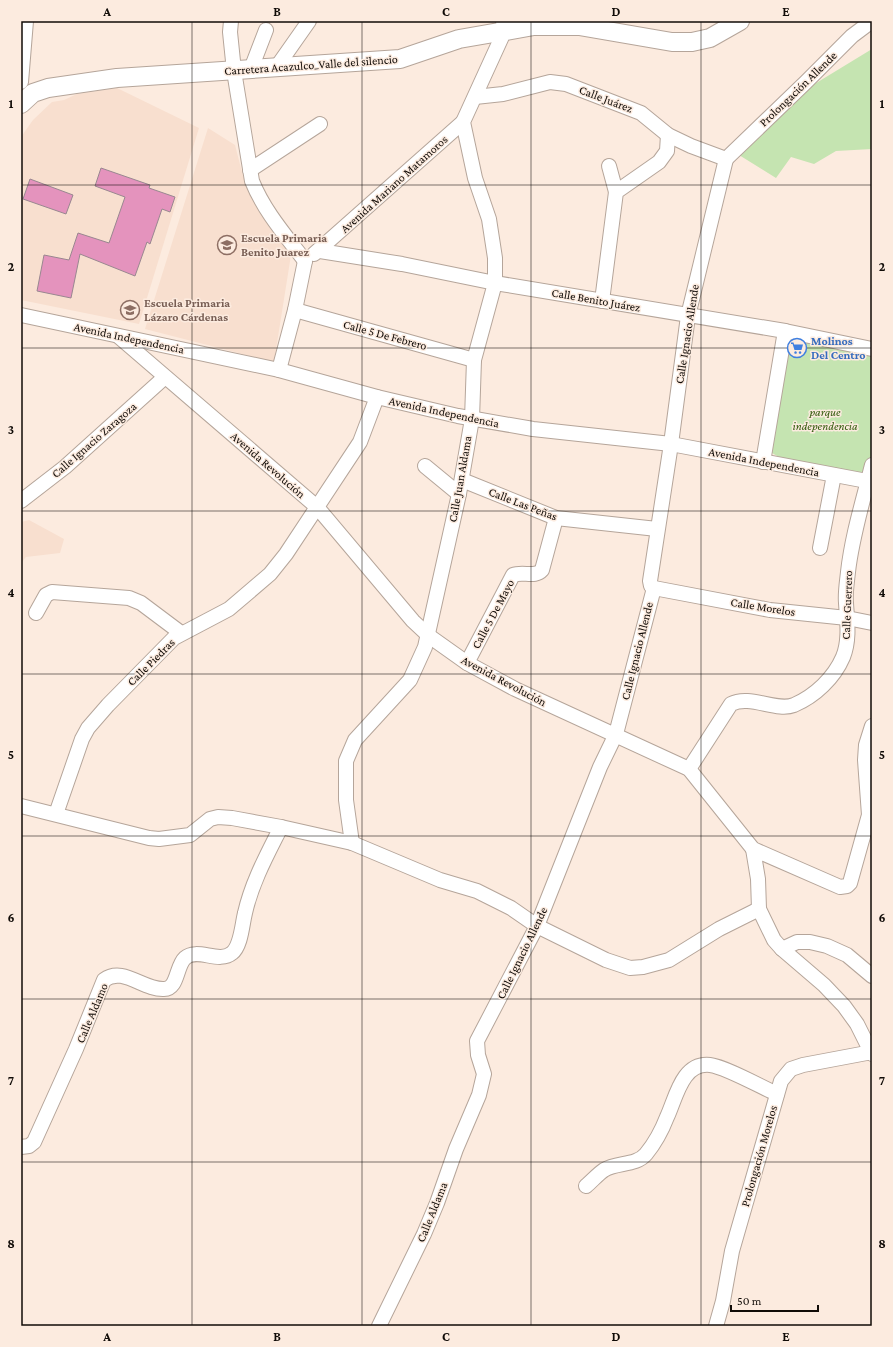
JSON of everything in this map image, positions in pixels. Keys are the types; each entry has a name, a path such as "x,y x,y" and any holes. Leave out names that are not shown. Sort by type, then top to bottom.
{"main road":[{"name":"Carretera Acazulco_Valle del silencio","path":"21,104 33,93 48,88 118,78 400,59 504,25 579,26 672,42 692,42 710,38 740,21"}],"street":[{"path":"21,82 22,38 26,21"},
{"path":"231,21 230,32 234,71 252,181 260,198 281,231 305,261 295,310 279,370"},
{"path":"276,68 309,21"},
{"name":"Prolongación Allende","path":"726,159 852,36 872,21"},
{"path":"463,122 475,97 504,25"},
{"path":"251,69 266,30"},
{"name":"Calle Juárez","path":"475,97 503,94 550,82 558,82 641,113 668,135 691,146 726,159"},
{"name":"Avenida Mariano Matamoros","path":"305,261 320,251 463,122"},
{"name":"Calle Juan Aldama","path":"352,843 346,800 345,774 351,749 355,740 410,680 429,636 462,480 472,419 474,360 495,283 493,240 475,178 463,122"},
{"path":"250,170 320,124"},
{"path":"616,192 659,162 667,152 668,135"},
{"name":"Calle Ignacio Allende","path":"479,1095 484,1074 478,1055 478,1041 537,926 600,767 616,734 654,588 651,586 650,581 671,444 688,316 726,159"},
{"path":"602,301 616,192 609,166"},
{"name":"Calle Benito Juárez","path":"320,251 402,264 495,283 785,331 872,349"},
{"name":"Calle 5 De Febrero","path":"295,310 474,360"},
{"name":"Avenida Independencia","path":"21,315 279,370 377,397 472,419 533,429 671,444 870,481"},
{"path":"763,462 785,331"},
{"name":"Avenida Revolución","path":"118,336 317,507 413,621 429,636 467,663 515,689 616,734 689,769 753,849 840,887 847,886 850,883 869,815 865,760 866,745 872,726"},
{"name":"Calle Ignacio Zaragoza","path":"21,501 65,467 165,377"},
{"name":"Calle Piedras","path":"56,814 82,739 88,728 108,705 181,633 229,609 270,574 286,554 360,442 377,397"},
{"name":"Calle Guerrero","path":"689,769 731,704 743,701 785,706 793,705 811,695 830,680 843,657 847,642 846,601 852,541 870,481 872,465"},
{"path":"425,466 459,494"},
{"path":"820,548 834,475"},
{"name":"Calle Las Peñas","path":"462,480 556,518 657,529"},
{"name":"Calle 5 De Mayo","path":"467,663 513,575 519,573 536,574 542,570 556,518"},
{"name":"Calle Morelos","path":"654,588 770,610 847,618 872,623"},
{"path":"36,613 46,595 52,592 116,596 141,603 181,633"},
{"path":"21,806 56,814 129,835 159,839 190,835 214,818 232,818 281,826 352,843 440,880 477,891 511,908 537,926 606,960 630,968 643,967 669,960 719,929 759,909"},
{"name":"Calle Aldamo","path":"21,1147 29,1146 34,1142 76,1050 104,980 108,977 121,976 153,988 166,990 172,985 182,962 186,957 191,955 201,955 222,957 232,954 238,943 250,891 281,826"},
{"path":"753,849 758,879 759,909 774,940 782,949 824,985 844,1006 857,1024 872,1053"},
{"path":"782,949 797,942 810,942 827,946 847,955 872,976"},
{"name":"Prolongación Morelos","path":"716,1326 723,1301 732,1251 781,1081 791,1069 803,1065 872,1053"},
{"path":"586,1186 604,1170 617,1164 636,1161 645,1155 661,1131 679,1085 685,1076 702,1066 710,1065 722,1069 777,1094"},
{"name":"Calle Aldama","path":"380,1326 424,1234 437,1203 456,1149 479,1095"}],"shaded area":[{"path":"117,88 199,128 139,324 21,300 21,137 33,120 52,102 64,100 77,94"},
{"name":"Escuela Primaria Benito Juarez","path":"208,128 235,145 243,176 256,206 291,255 274,362 145,329"},
{"path":"29,520 64,539 60,553 26,557 21,563 21,522"}],"green space":[{"path":"872,49 872,149 836,151 814,164 791,157 776,178 739,155 808,88"},
{"name":"parque independencia","path":"788,338 872,356 872,455 867,477 791,464 772,453"}],"building":[{"path":"101,168 150,185 149,188 175,197 170,212 162,209 150,244 147,242 135,276 80,254 71,298 37,291 44,255 69,260 78,233 109,243 125,197 95,186"},
{"path":"30,179 73,195 66,214 23,199"}],"place":[{"name":"Escuela Primaria Benito Juarez","path":"227,245"},
{"name":"Escuela Primaria Lázaro Cárdenas","path":"130,310"},
{"name":"Molinos Del Centro","path":"797,348"}]}
